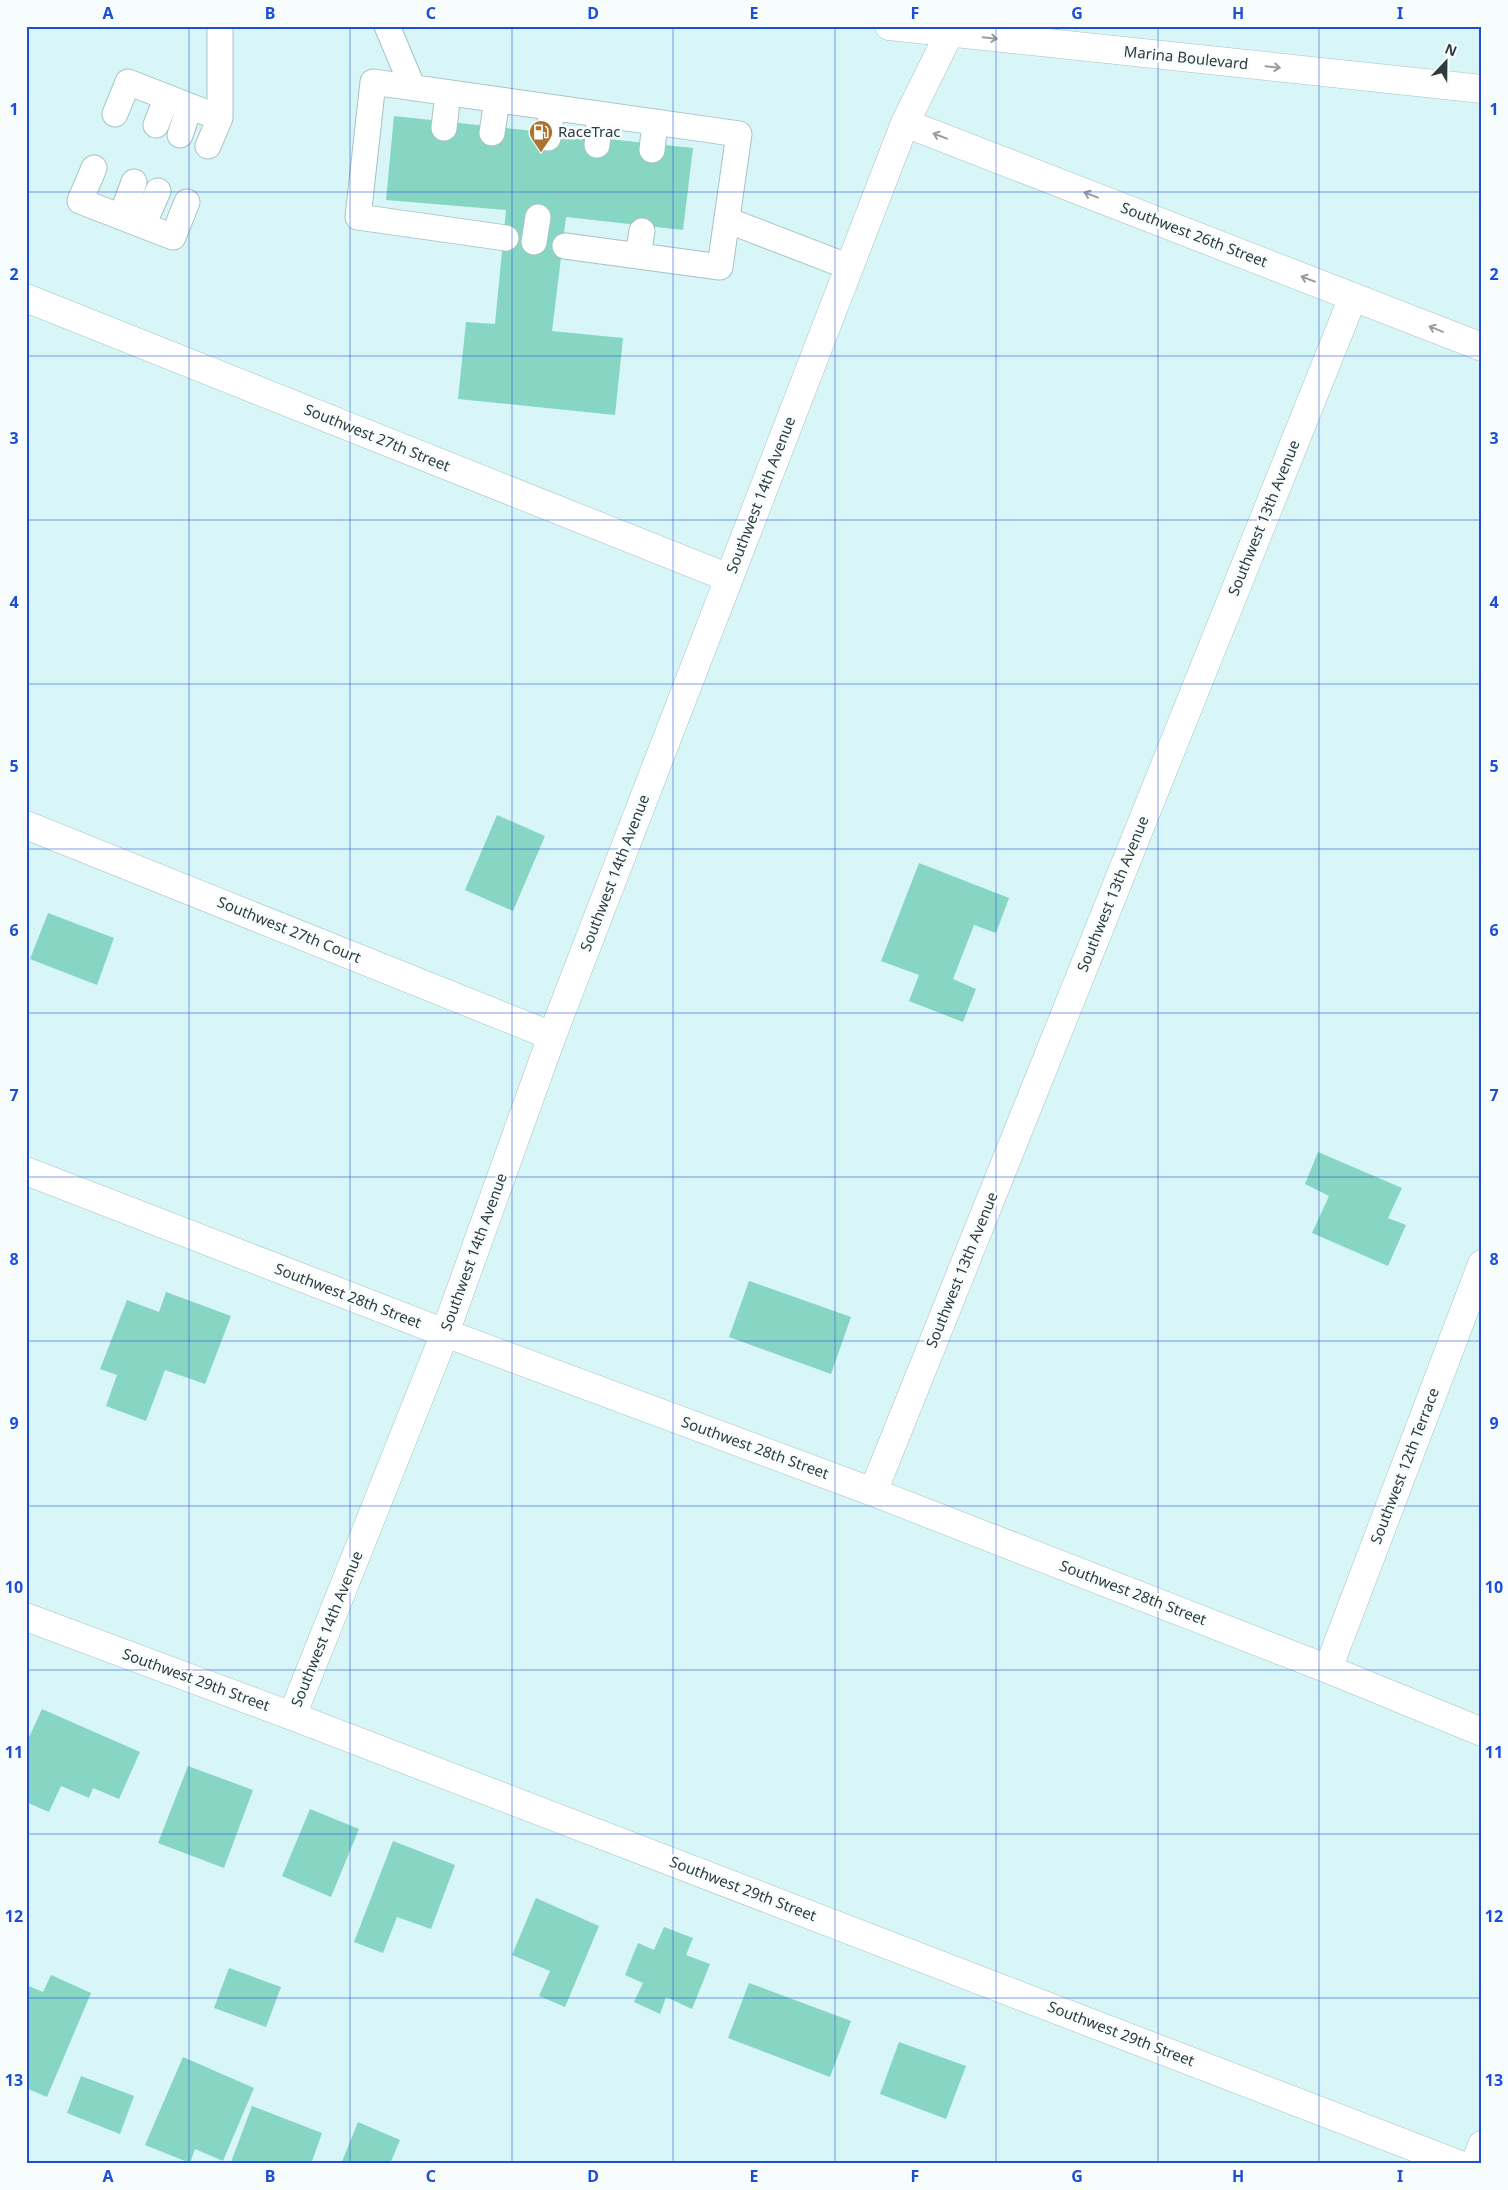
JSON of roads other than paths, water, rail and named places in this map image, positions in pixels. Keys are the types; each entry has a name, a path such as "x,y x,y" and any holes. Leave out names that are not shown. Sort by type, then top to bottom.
{"street":[{"name":"Marina Boulevard","path":"889,26 951,30 1482,89"},
{"name":"Southwest 14th Avenue","path":"292,1716 445,1333 552,1036 849,267 906,123 951,30"},
{"name":"Southwest 26th Street","path":"906,123 1482,347"},
{"name":"Southwest 13th Avenue","path":"873,1492 1354,297"},
{"name":"Southwest 27th Street","path":"26,298 729,578"},
{"name":"Southwest 27th Court","path":"26,824 552,1036"},
{"name":"Southwest 28th Street","path":"26,1171 445,1333 873,1492 1328,1669 1482,1732"},
{"name":"Southwest 12th Terrace","path":"1328,1669 1482,1264"},
{"name":"Southwest 29th Street","path":"26,1616 292,1716 1458,2164"},
{"path":"1475,2164 1482,2145"}],"lane":[{"path":"208,146 220,118 220,26"},
{"path":"387,26 413,88"},
{"path":"115,114 128,82 220,118"},
{"path":"506,238 480,222 434,218 358,216 373,82 738,134 720,267 638,256 578,240"},
{"path":"444,128 448,93"},
{"path":"156,125 167,97"},
{"path":"492,133 496,100"},
{"path":"180,135 190,106"},
{"path":"548,138 552,108"},
{"path":"597,145 600,114"},
{"path":"652,150 655,122"},
{"path":"94,168 80,201 173,237 187,202"},
{"path":"132,221 134,182"},
{"path":"132,221 158,191"},
{"path":"534,242 538,217"},
{"path":"727,220 849,267"},
{"path":"638,256 642,231"}],"place":[{"name":"RaceTrac","path":"541,153"}]}
